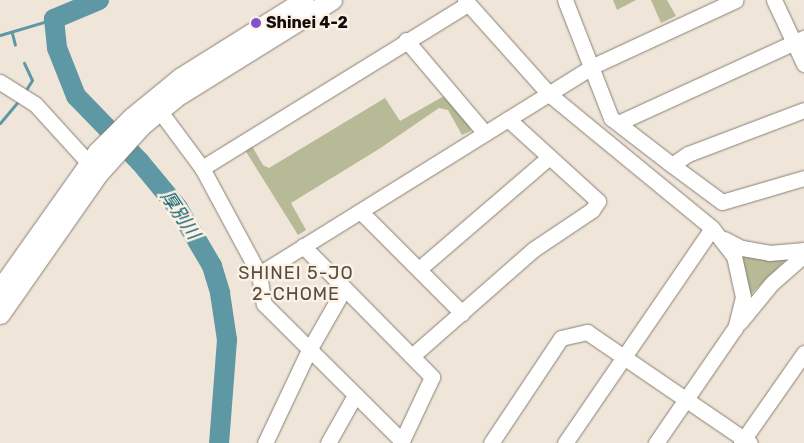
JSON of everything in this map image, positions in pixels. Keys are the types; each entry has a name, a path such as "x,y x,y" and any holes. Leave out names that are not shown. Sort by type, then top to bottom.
{"main road":[{"path":"0,289 98,163 181,77 304,0"},
{"path":"155,105 332,0"},
{"path":"0,314 98,163"}],"street":[{"path":"565,0 594,66 610,118 672,165 722,202 804,178"},
{"path":"259,274 594,66 736,0"},
{"path":"774,0 799,40 804,64"},
{"path":"202,168 467,2 549,94 717,233 742,248 769,253 804,250"},
{"path":"406,40 485,133"},
{"path":"618,123 799,40"},
{"path":"6,84 35,104 98,163"},
{"path":"155,105 202,168 259,274 264,304 401,442 432,377 303,246"},
{"path":"672,165 688,154 804,110"},
{"path":"412,356 534,249 592,210 598,201 508,119"},
{"path":"419,269 549,156"},
{"path":"361,212 462,313"},
{"path":"717,233 734,256 741,278 742,297 735,328"},
{"path":"565,443 624,357 717,233"},
{"path":"656,443 735,328 772,283 804,254"},
{"path":"265,443 309,350 344,289"},
{"path":"496,441 560,338 587,332 686,398 745,442 804,354"},
{"path":"328,443 355,395"}],"green space":[{"path":"613,0 636,0 617,10"},
{"path":"651,0 667,0 676,16 661,23"},
{"path":"444,96 470,125 471,131 462,135 448,110 439,108 379,149 291,203 306,230 298,235 245,150 252,146 263,165 269,168 385,98 400,121"},
{"path":"742,255 785,258 785,261 750,295"}],"waterway":[{"name":"厚別川","path":"99,0 54,19 57,48 76,96 140,162 178,208 212,266 220,293 227,340 219,443"},
{"path":"0,35 54,19"},
{"path":"12,33 15,45"},
{"path":"24,63 32,80 24,93"},
{"path":"0,123 19,100"}],"place":[{"name":"Shinei 4-2","path":"256,23"}],"district":[{"name":"SHINEI 5-JO 2-CHOME","path":"296,284"}]}
